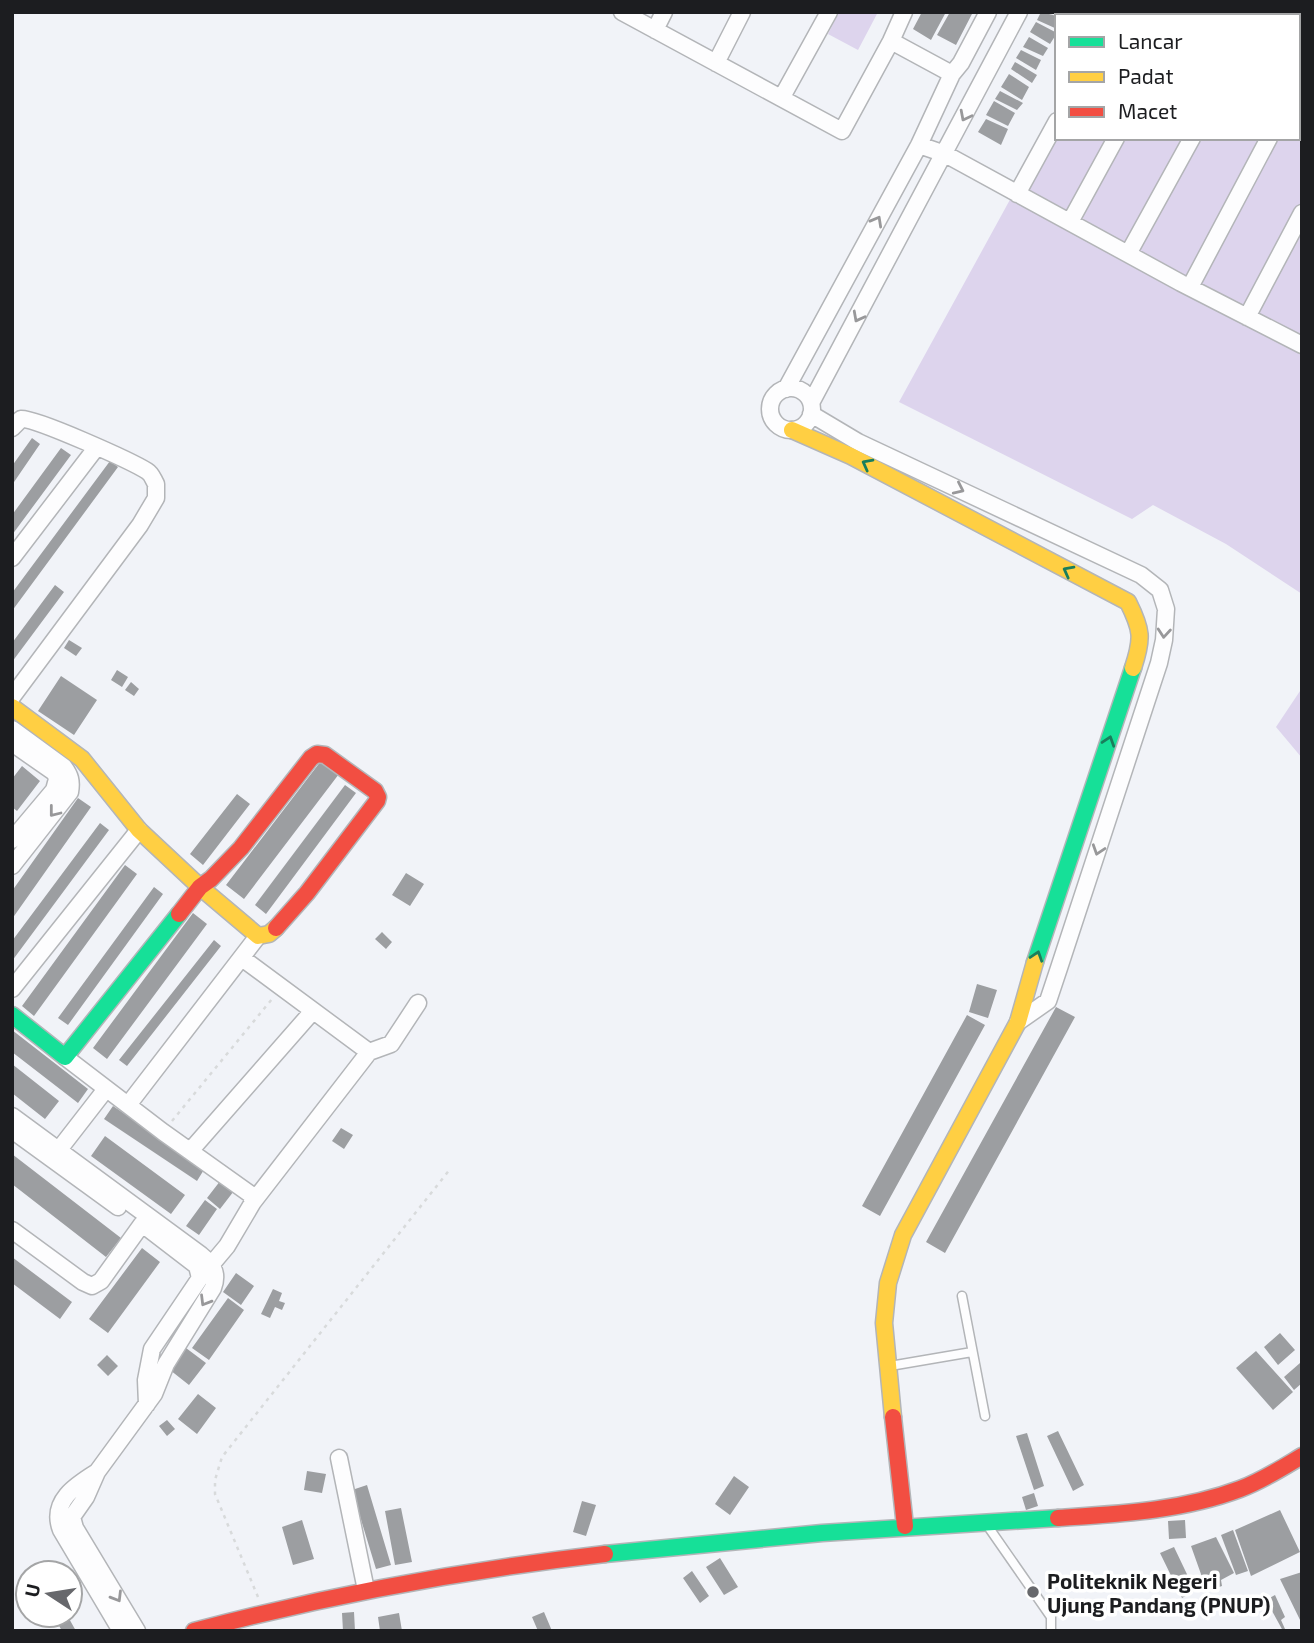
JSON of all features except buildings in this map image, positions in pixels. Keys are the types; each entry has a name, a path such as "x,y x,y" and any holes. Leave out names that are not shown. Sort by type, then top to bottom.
{"street":[{"path":"622,12 842,131 904,12"},
{"path":"654,30 664,12"},
{"path":"716,62 742,12"},
{"path":"782,97 829,12"},
{"path":"905,1526 887,1366 884,1323 888,1283 903,1235 1018,1022 1038,952 1141,644 1140,624 1128,602 851,456 780,427 770,410 774,398 786,389 988,12"},
{"path":"792,430 804,425 1019,12"},
{"path":"891,41 957,69 986,74"},
{"path":"1017,194 1055,125"},
{"path":"1070,222 1115,140"},
{"path":"1128,254 1191,140"},
{"path":"1189,287 1268,140"},
{"path":"919,145 945,154 1189,287 1302,345"},
{"path":"1247,317 1302,213"},
{"path":"786,389 802,391 811,408 858,442 1141,575 1160,590 1166,609 1159,663 1059,968 1048,1001 1018,1022"},
{"path":"12,428 21,419 27,419 151,475 156,484 156,498 140,525 12,697"},
{"path":"12,558 96,448"},
{"path":"12,707 82,759 139,830 258,936"},
{"path":"12,729 64,767 69,774 12,840"},
{"path":"12,743 55,773 64,781 70,792 12,866"},
{"path":"65,1057 200,887 208,884 239,849 311,758 317,754 325,755 375,791 377,801 307,893 277,928 269,934 258,936 128,1105"},
{"path":"64,781 106,790"},
{"path":"12,989 139,830"},
{"path":"242,958 369,1052"},
{"path":"121,1631 59,1524 57,1516 61,1503 81,1491 147,1404 151,1387 152,1349 200,1278 227,1246 253,1202 369,1052 391,1044 418,1003"},
{"path":"191,1150 312,1012"},
{"path":"12,1015 163,1132 250,1194 253,1202"},
{"path":"55,1154 106,1089"},
{"path":"12,1116 55,1154 197,1266 200,1278"},
{"path":"12,1130 55,1154 212,1264 216,1275 213,1287 151,1387"},
{"path":"12,1230 82,1282 92,1286 101,1281 142,1224"},
{"path":"194,1631 366,1590 478,1569 776,1536 1135,1511 1189,1502 1246,1486 1302,1455"},
{"path":"339,1458 366,1590"},
{"path":"81,1491 73,1523 137,1631"}],"lane":[{"path":"962,1296 985,1416"},
{"path":"887,1366 972,1352"},
{"path":"986,1522 1051,1616 1051,1631"}],"path":[{"path":"163,1132 281,988"},
{"path":"265,1613 215,1494 215,1480 222,1457 451,1168"}],"shaded area":[{"path":"839,12 878,12 858,50 828,34"},
{"path":"1300,95 1302,96 1302,594 1226,544 1153,505 1132,519 899,402 1055,118 1055,140 1300,140"},
{"path":"1302,688 1302,758 1276,727"}],"traffic: fast":[{"path":"1035,962 1133,668"},
{"path":"12,1015 65,1057 179,914"},
{"path":"605,1554 822,1533 1058,1518"}],"traffic: slow":[{"path":"792,430 851,456 1128,602 1140,634 1133,668"},
{"path":"12,707 82,759 139,830 258,936 269,934 276,928"},
{"path":"893,1417 884,1323 888,1283 903,1235 1018,1022 1035,962"}],"traffic: jam":[{"path":"179,914 200,887 241,848 311,758 317,754 325,755 375,791 377,801 307,893 276,928"},
{"path":"893,1417 905,1526"},
{"path":"1058,1518 1150,1510 1196,1502 1248,1486 1302,1456"},
{"path":"194,1631 398,1585 605,1554"}],"place":[{"name":"Politeknik Negeri Ujung Pandang (PNUP)","path":"1033,1592"}]}
